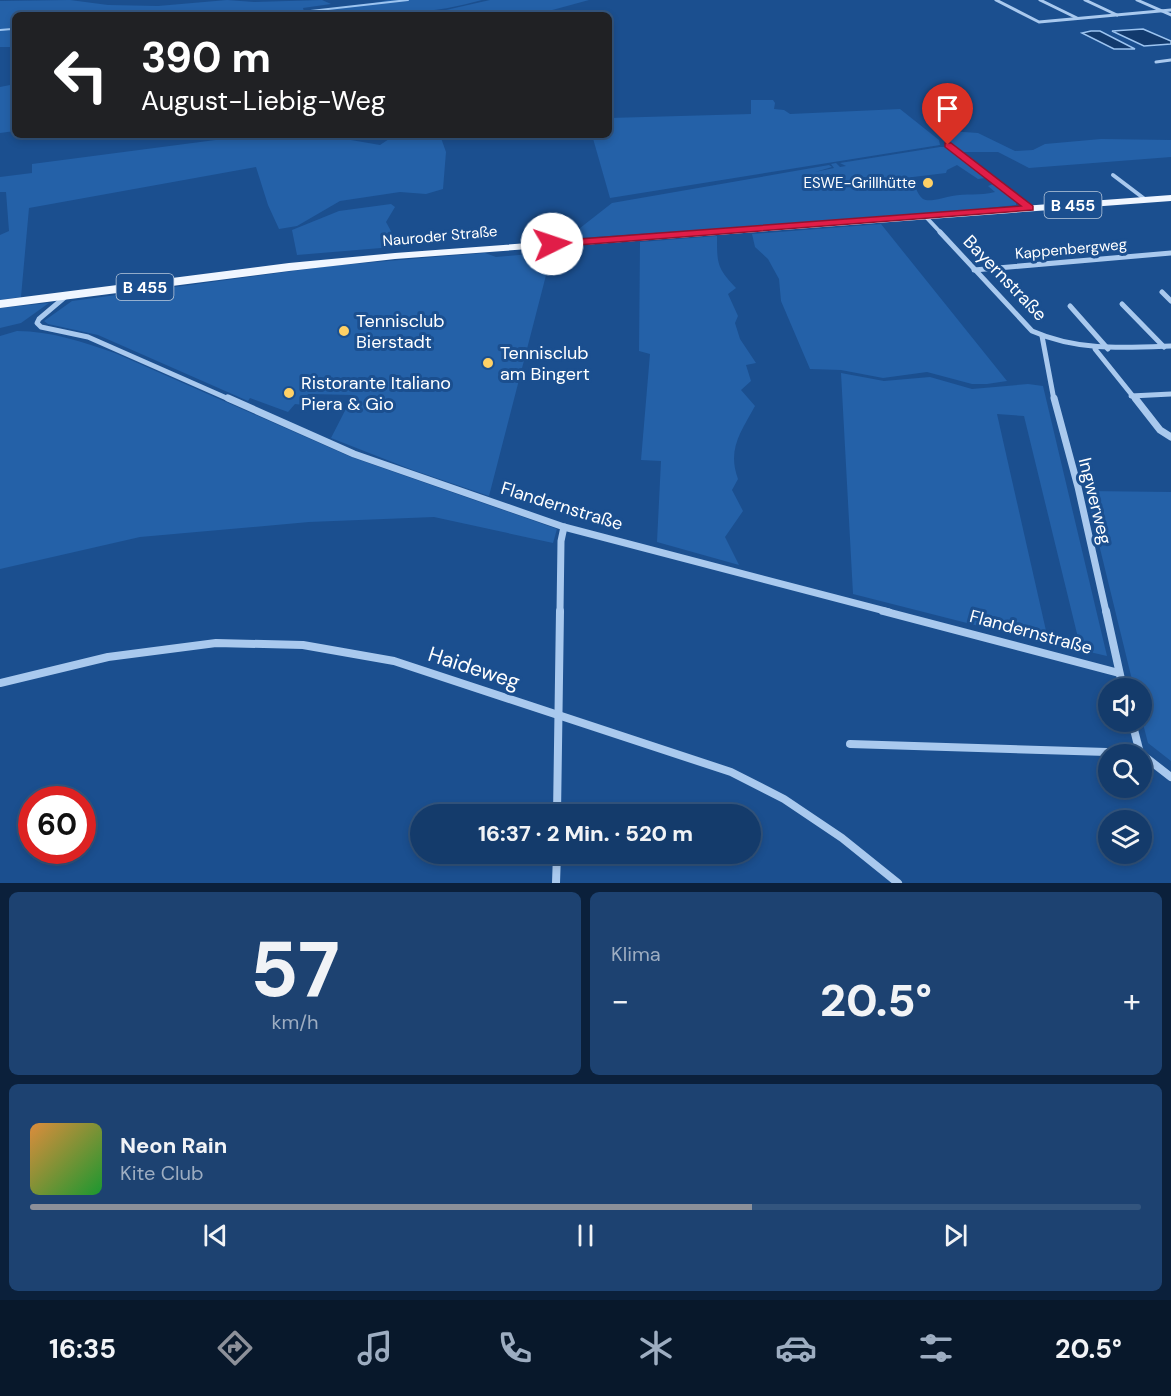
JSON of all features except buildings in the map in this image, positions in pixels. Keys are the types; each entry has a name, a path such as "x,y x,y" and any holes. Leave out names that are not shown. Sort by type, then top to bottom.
{"main road":[{"name":"Nauroder Straße","path":"0,304 374,258 1171,198"}],"street":[{"path":"996,0 1039,22 1163,11"},
{"path":"1040,0 1078,18"},
{"path":"1085,0 1117,15"},
{"path":"1137,0 1171,13"},
{"path":"1156,62 1170,61"},
{"path":"948,145 1030,208"},
{"path":"1113,175 1146,200"},
{"name":"Bayernstraße","path":"926,217 1024,325 1042,336 1095,349 1168,346"},
{"name":"Kappenbergweg","path":"974,270 1171,253"},
{"path":"1162,292 1171,300"},
{"name":"Flandernstraße","path":"65,297 58,306 39,318 37,323 41,327 88,337 354,454 564,527 1119,673"},
{"name":"Bayernstraße","path":"1122,304 1168,346"},
{"name":"Bayernstraße","path":"1071,306 1108,349"},
{"name":"Ingwerweg","path":"1042,336 1053,396 1078,488 1119,673"},
{"path":"1095,349 1160,430 1171,437"},
{"path":"1131,396 1171,394"},
{"path":"557,804 556,714 561,541 564,527"},
{"name":"Haideweg","path":"0,683 63,666 137,651 209,643 291,644 341,650 394,661 731,772 774,794 842,838 898,883"},
{"path":"1119,673 1120,678"},
{"path":"850,744 1098,752"},
{"path":"1152,762 1171,777"},
{"path":"556,883 557,864"}],"shaded area":[{"path":"70,0 108,5 158,6 227,0 254,2 322,0 331,4 303,8 304,12 12,12 12,47 0,47 0,1"},
{"path":"388,0 482,0 460,6 417,12 305,11 365,5"},
{"path":"490,0 589,0 545,12 437,12"},
{"path":"1143,29 1171,41 1171,44 1144,46 1112,31"},
{"path":"1100,31 1135,49 1114,49 1082,33"},
{"path":"12,85 12,131 0,133 0,87"},
{"path":"751,100 773,100 774,109 784,110 790,114 900,109 939,140 940,145 610,198 593,138 612,138 612,118 751,114"},
{"path":"945,132 978,133 1015,151 1033,150 1045,144 1101,139 1171,140 1171,157 1029,168 998,152 961,152 944,136"},
{"path":"231,138 248,138 249,140 339,138 380,145 390,138 441,138 446,152 443,189 426,194 400,192 340,201 297,226 279,229 268,205 256,167 29,208 21,297 0,300 0,235 9,231 6,192 0,192 0,177 32,173 32,164"},
{"path":"946,147 986,178 978,179 957,165 947,170 946,173 913,177 916,189 923,199 933,200 957,195 995,192 988,186 993,184 1016,202 1016,205 932,214 566,239 612,203 829,165 832,167 815,172 834,168 831,164 836,163 840,167 846,166 840,163"},
{"path":"391,204 395,207 386,222 392,233 409,242 405,246 297,255 292,230 339,211"},
{"path":"881,224 1007,381 972,384 927,372 883,378 841,370 810,369 781,301 779,279 768,259 755,247 752,234"},
{"path":"717,236 719,265 736,288 728,294 738,316 735,323 740,339 756,363 746,365 751,381 741,390 755,406 737,441 734,459 738,479 732,490 743,511 725,537 739,565 657,542 661,461 641,460 650,354 639,351 640,242"},
{"path":"552,252 489,496 410,469 331,438 353,395 308,394 303,405 295,404 288,412 250,398 248,401 98,335 48,324 44,321 72,301 330,266 485,253 496,257"},
{"path":"49,303 21,323 0,328 0,308"},
{"path":"17,331 55,335 115,353 351,457 557,529 553,543 434,517 309,522 140,537 0,569 0,336"},
{"path":"841,373 884,381 930,377 972,389 1028,384 1043,386 1107,656 1081,650 1024,416 997,414 1049,644 853,594"},
{"path":"1086,491 1171,492 1171,761 1148,743 1145,732 1152,732 1152,678 1132,678"}],"waterway":[{"path":"302,12 408,0"},
{"path":"0,30 12,29"}],"place":[{"name":"ESWE-Grillhütte","path":"928,183"},
{"name":"Tennisclub Bierstadt","path":"344,331"},
{"name":"Tennisclub am Bingert","path":"488,363"},
{"name":"Ristorante Italiano Piera & Gio","path":"289,393"}],"route":[{"path":"552,244 1030,208 948,145"}]}
